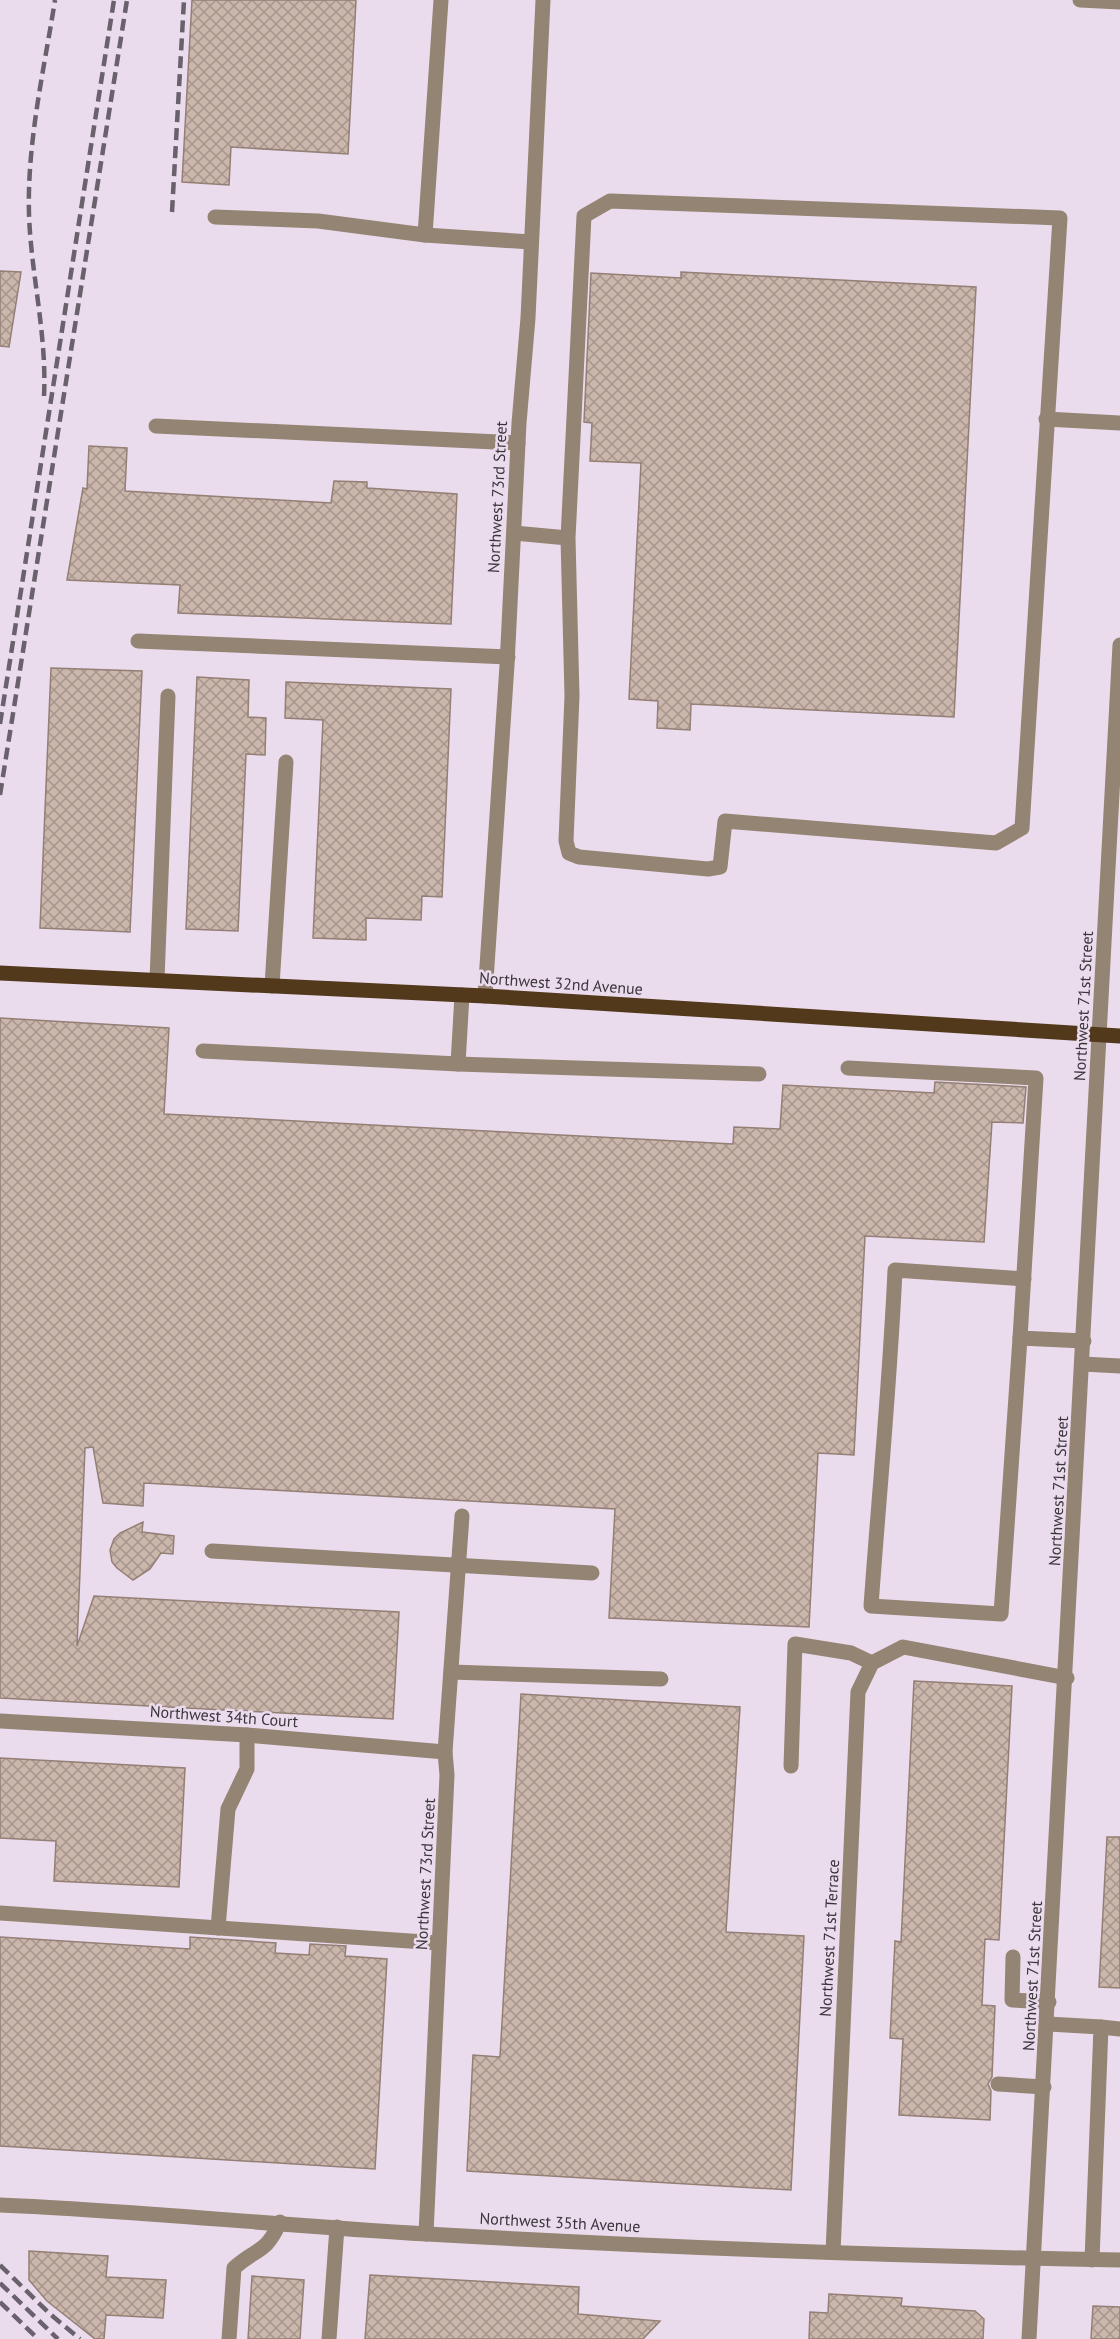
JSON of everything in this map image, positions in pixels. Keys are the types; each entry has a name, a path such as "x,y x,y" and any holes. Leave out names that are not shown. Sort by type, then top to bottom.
{"main road":[{"name":"Northwest 32nd Avenue","path":"0,973 485,996 1120,1036"}],"street":[{"path":"425,235 441,0"},
{"name":"Northwest 73rd Street","path":"485,996 508,657 543,0"},
{"path":"1080,0 1120,2"},
{"path":"610,201 1060,218 1022,828 996,843 726,821 720,867 708,869 579,857 569,853 566,841 572,696 568,538 584,216 610,201"},
{"path":"215,217 318,221 425,235 531,242"},
{"path":"1046,418 1120,423"},
{"path":"156,426 518,444"},
{"path":"514,533 568,538"},
{"path":"138,641 508,657"},
{"name":"Northwest 71st Street","path":"1029,2339 1048,2024 1100,1036 1113,928 1120,645"},
{"path":"157,980 168,696"},
{"path":"272,986 286,762"},
{"path":"458,1064 462,995"},
{"path":"203,1051 458,1064 759,1074"},
{"path":"848,1068 1036,1078 1024,1279 1001,1614 871,1606 880,1472 889,1400 895,1270 1024,1279"},
{"path":"1020,1338 1084,1341"},
{"path":"1083,1364 1120,1366"},
{"name":"Northwest 73rd Street","path":"426,2234 447,1775 445,1752 462,1516"},
{"path":"212,1551 592,1573"},
{"path":"791,1766 795,1644 851,1653 872,1663 903,1647 1066,1678"},
{"name":"Northwest 71st Terrace","path":"833,2252 858,1692 872,1663"},
{"path":"451,1672 661,1679"},
{"name":"Northwest 34th Court","path":"0,1721 248,1735 445,1752"},
{"path":"218,1928 228,1809 248,1769 248,1735"},
{"path":"0,1913 439,1943"},
{"path":"1013,1957 1012,2000 1049,2002"},
{"path":"1048,2024 1120,2029"},
{"path":"1092,2260 1101,2027"},
{"path":"998,2084 1044,2087"},
{"name":"Northwest 35th Avenue","path":"0,2205 123,2210 426,2234 833,2252 1120,2260"},
{"path":"229,2339 234,2268 245,2258 265,2248 280,2222"},
{"path":"330,2339 337,2227"}],"building":[{"path":"192,0 356,0 348,154 231,147 229,185 182,182"},
{"path":"0,271 21,272 9,347 0,346"},
{"path":"681,272 976,287 954,717 691,704 690,730 657,728 658,701 629,699 641,463 590,461 592,423 584,422 591,273 681,278"},
{"path":"89,446 127,448 125,491 331,503 334,481 367,482 367,488 457,494 451,624 178,613 180,585 67,580 83,488 87,489"},
{"path":"51,668 142,671 130,932 40,928"},
{"path":"197,677 249,680 248,717 266,718 265,755 246,754 238,931 186,929"},
{"path":"286,682 451,689 442,897 422,896 421,920 366,918 366,940 313,938 323,720 285,718"},
{"path":"0,1018 169,1028 164,1114 733,1144 734,1127 780,1129 783,1085 934,1093 935,1082 1026,1087 1023,1123 992,1122 984,1242 865,1236 854,1455 818,1453 809,1627 609,1618 615,1509 144,1483 143,1506 103,1503 93,1447 85,1448 77,1646 94,1596 399,1612 393,1719 0,1698"},
{"path":"143,1522 142,1532 174,1536 173,1554 161,1553 150,1569 133,1580 112,1562 110,1550 114,1539 120,1533"},
{"path":"914,1681 1012,1686 999,1940 985,1939 982,2005 995,2006 992,2077 988,2084 991,2091 990,2120 899,2115 903,2039 890,2038 895,1941 901,1942"},
{"path":"521,1694 740,1707 726,1932 804,1936 791,2190 467,2171 473,2055 500,2057"},
{"path":"0,1758 185,1768 179,1887 54,1881 56,1841 0,1838"},
{"path":"1107,1837 1120,1837 1120,1988 1099,1987"},
{"path":"0,1937 190,1949 190,1937 276,1943 275,1953 309,1955 310,1944 346,1946 345,1956 387,1959 375,2169 0,2146"},
{"path":"29,2251 108,2256 106,2277 166,2280 163,2318 106,2315 104,2339 95,2339 47,2301 29,2280"},
{"path":"370,2275 579,2287 578,2314 660,2321 643,2339 365,2339"},
{"path":"252,2276 304,2280 300,2339 248,2339"},
{"path":"829,2294 902,2298 901,2306 975,2311 984,2319 983,2339 809,2339 810,2312 828,2313"},
{"path":"1093,2306 1120,2307 1120,2339 1091,2339"}],"railway":[{"path":"44,396 41,327 30,237 29,187 33,133 55,0"},
{"path":"0,724 114,0"},
{"path":"0,795 127,0"},
{"path":"172,212 184,0"},
{"path":"0,2265 50,2314 80,2339"},
{"path":"0,2283 58,2339"},
{"path":"0,2302 38,2339"}]}
